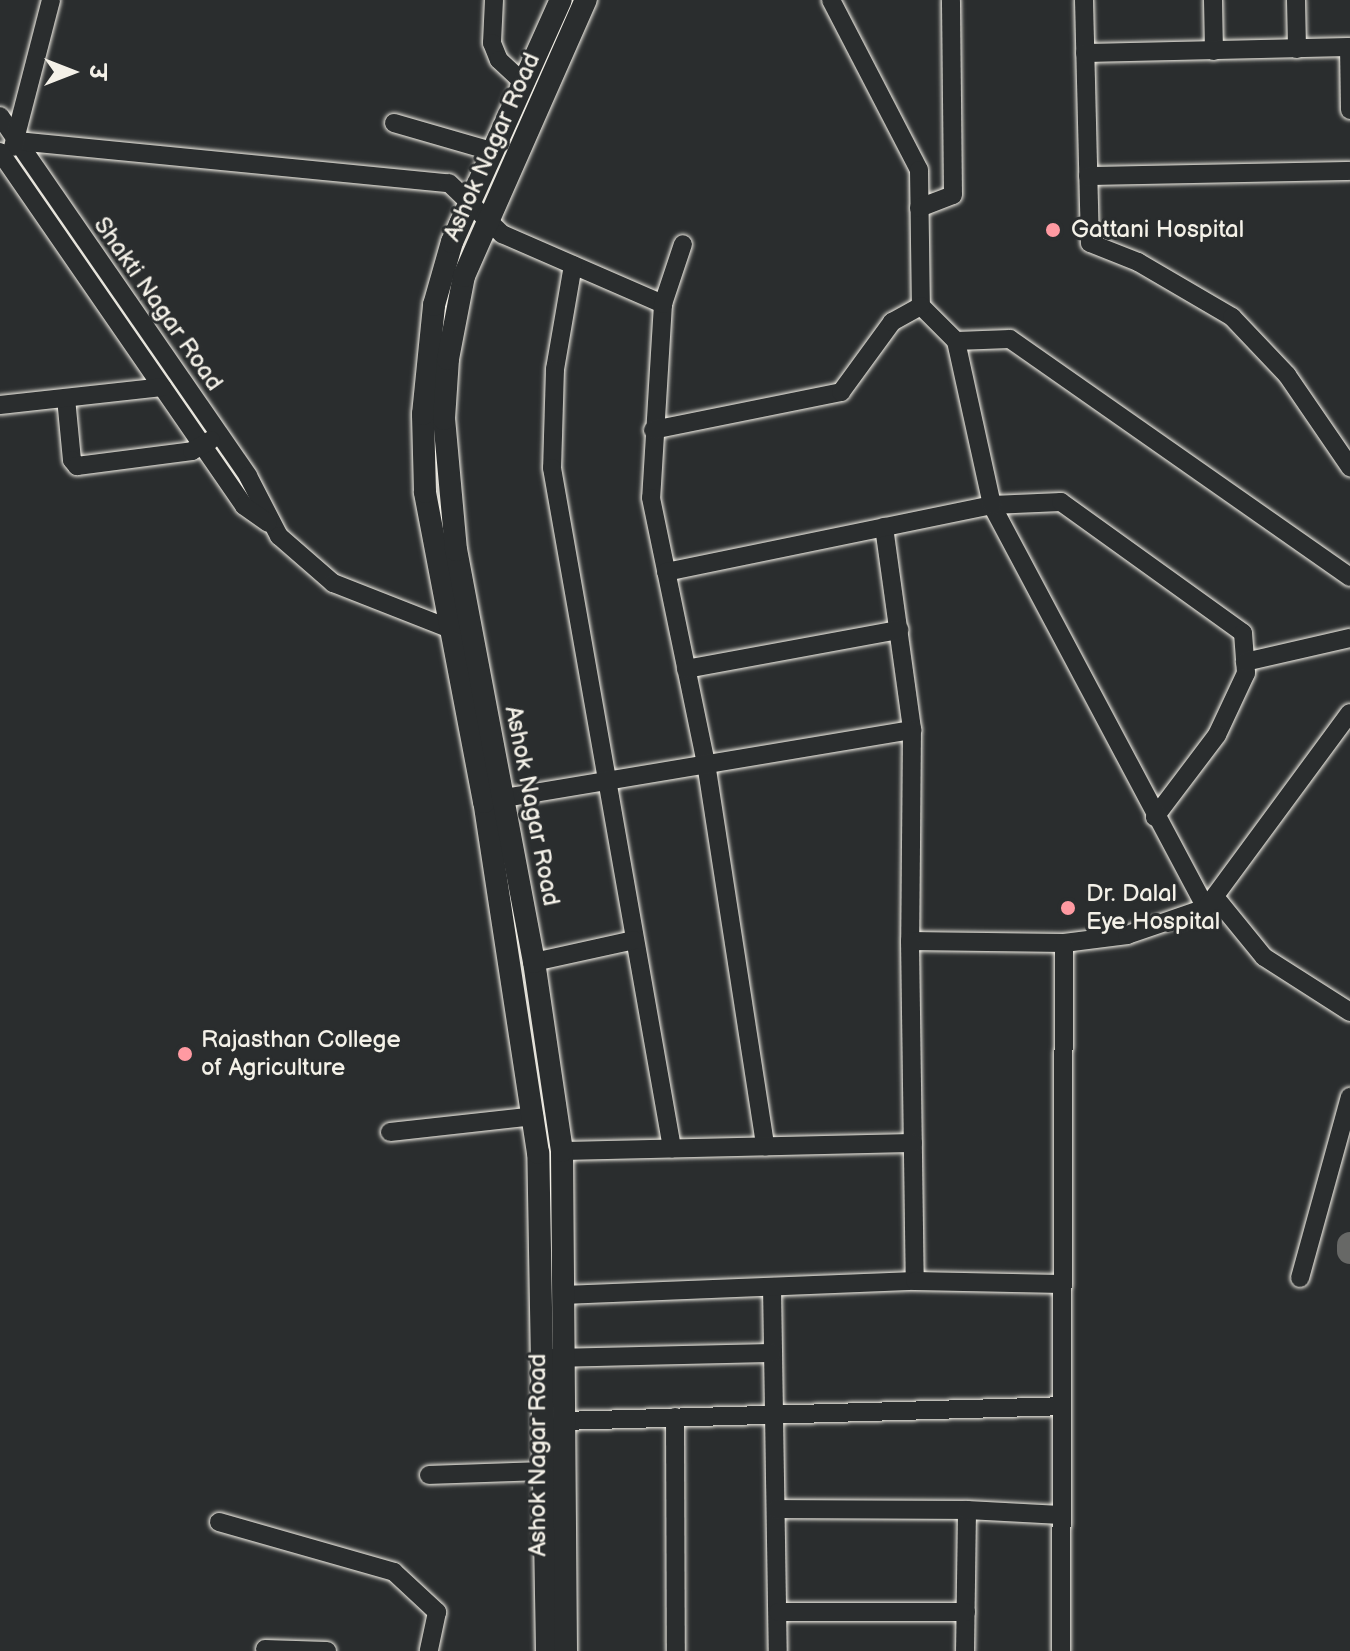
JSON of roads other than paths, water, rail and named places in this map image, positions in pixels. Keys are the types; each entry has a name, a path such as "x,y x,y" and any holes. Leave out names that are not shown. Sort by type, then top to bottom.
{"main road":[{"path":"547,1651 534,1116 484,802 448,631 425,492 423,414 438,284 469,200 561,0"},
{"name":"Ashok Nagar Road","path":"566,1651 562,1151 534,962 448,495 445,387 459,296 486,219 586,0"}],"street":[{"path":"22,148 51,0"},
{"path":"494,0 492,43 499,60 523,82"},
{"path":"831,0 919,170 921,306 956,341 992,505 1155,817 1210,902 1264,957 1350,1012"},
{"path":"919,208 953,195 951,0"},
{"path":"1084,0 1090,243 1138,262 1232,317 1287,375 1350,467"},
{"path":"1213,0 1214,51"},
{"path":"1296,0 1297,49"},
{"path":"1085,53 1350,47 1350,110"},
{"name":"Shakti Nagar Road","path":"0,116 219,434 255,490 268,523"},
{"path":"394,123 491,151"},
{"path":"2,156 22,148 70,146 449,183 502,234 663,304"},
{"name":"Shakti Nagar Road","path":"2,156 244,506 268,523 333,583 448,631 472,637"},
{"path":"1088,176 1350,171"},
{"path":"683,244 663,304 651,498 706,763 765,1146"},
{"path":"573,265 555,369 552,468 672,1148"},
{"path":"653,430 841,392 892,322 921,306"},
{"path":"956,341 1010,339 1350,577"},
{"path":"0,405 162,387"},
{"path":"66,398 72,460 77,466 203,446 219,434"},
{"path":"666,572 992,505 1061,502 1243,633 1246,673 1217,735 1155,817"},
{"path":"884,527 912,730 910,941 915,1281"},
{"path":"686,669 899,630"},
{"path":"1245,662 1350,638"},
{"path":"910,941 1064,943 1127,935 1210,902 1350,713"},
{"path":"505,798 605,778 912,730"},
{"path":"534,962 634,940"},
{"path":"1061,1651 1064,943"},
{"path":"1300,1278 1350,1097"},
{"path":"390,1132 534,1116"},
{"path":"562,1151 913,1143"},
{"path":"563,1295 915,1281 1061,1284"},
{"path":"772,1287 778,1651"},
{"path":"539,1358 772,1353"},
{"path":"562,1421 1061,1406"},
{"path":"675,1417 676,1651"},
{"path":"429,1475 541,1471"},
{"path":"776,1509 967,1510 1061,1515"},
{"path":"965,1651 967,1510"},
{"path":"219,1522 394,1572 437,1612 429,1651"},
{"path":"778,1612 966,1612"},
{"path":"265,1649 327,1651"}],"waterway":[{"path":"1350,1245 1350,1251"}],"place":[{"name":"Gattani Hospital","path":"1053,230"},
{"name":"Dr. Dalal Eye Hospital","path":"1068,908"},
{"name":"Rajasthan College of Agriculture","path":"185,1054"}]}
